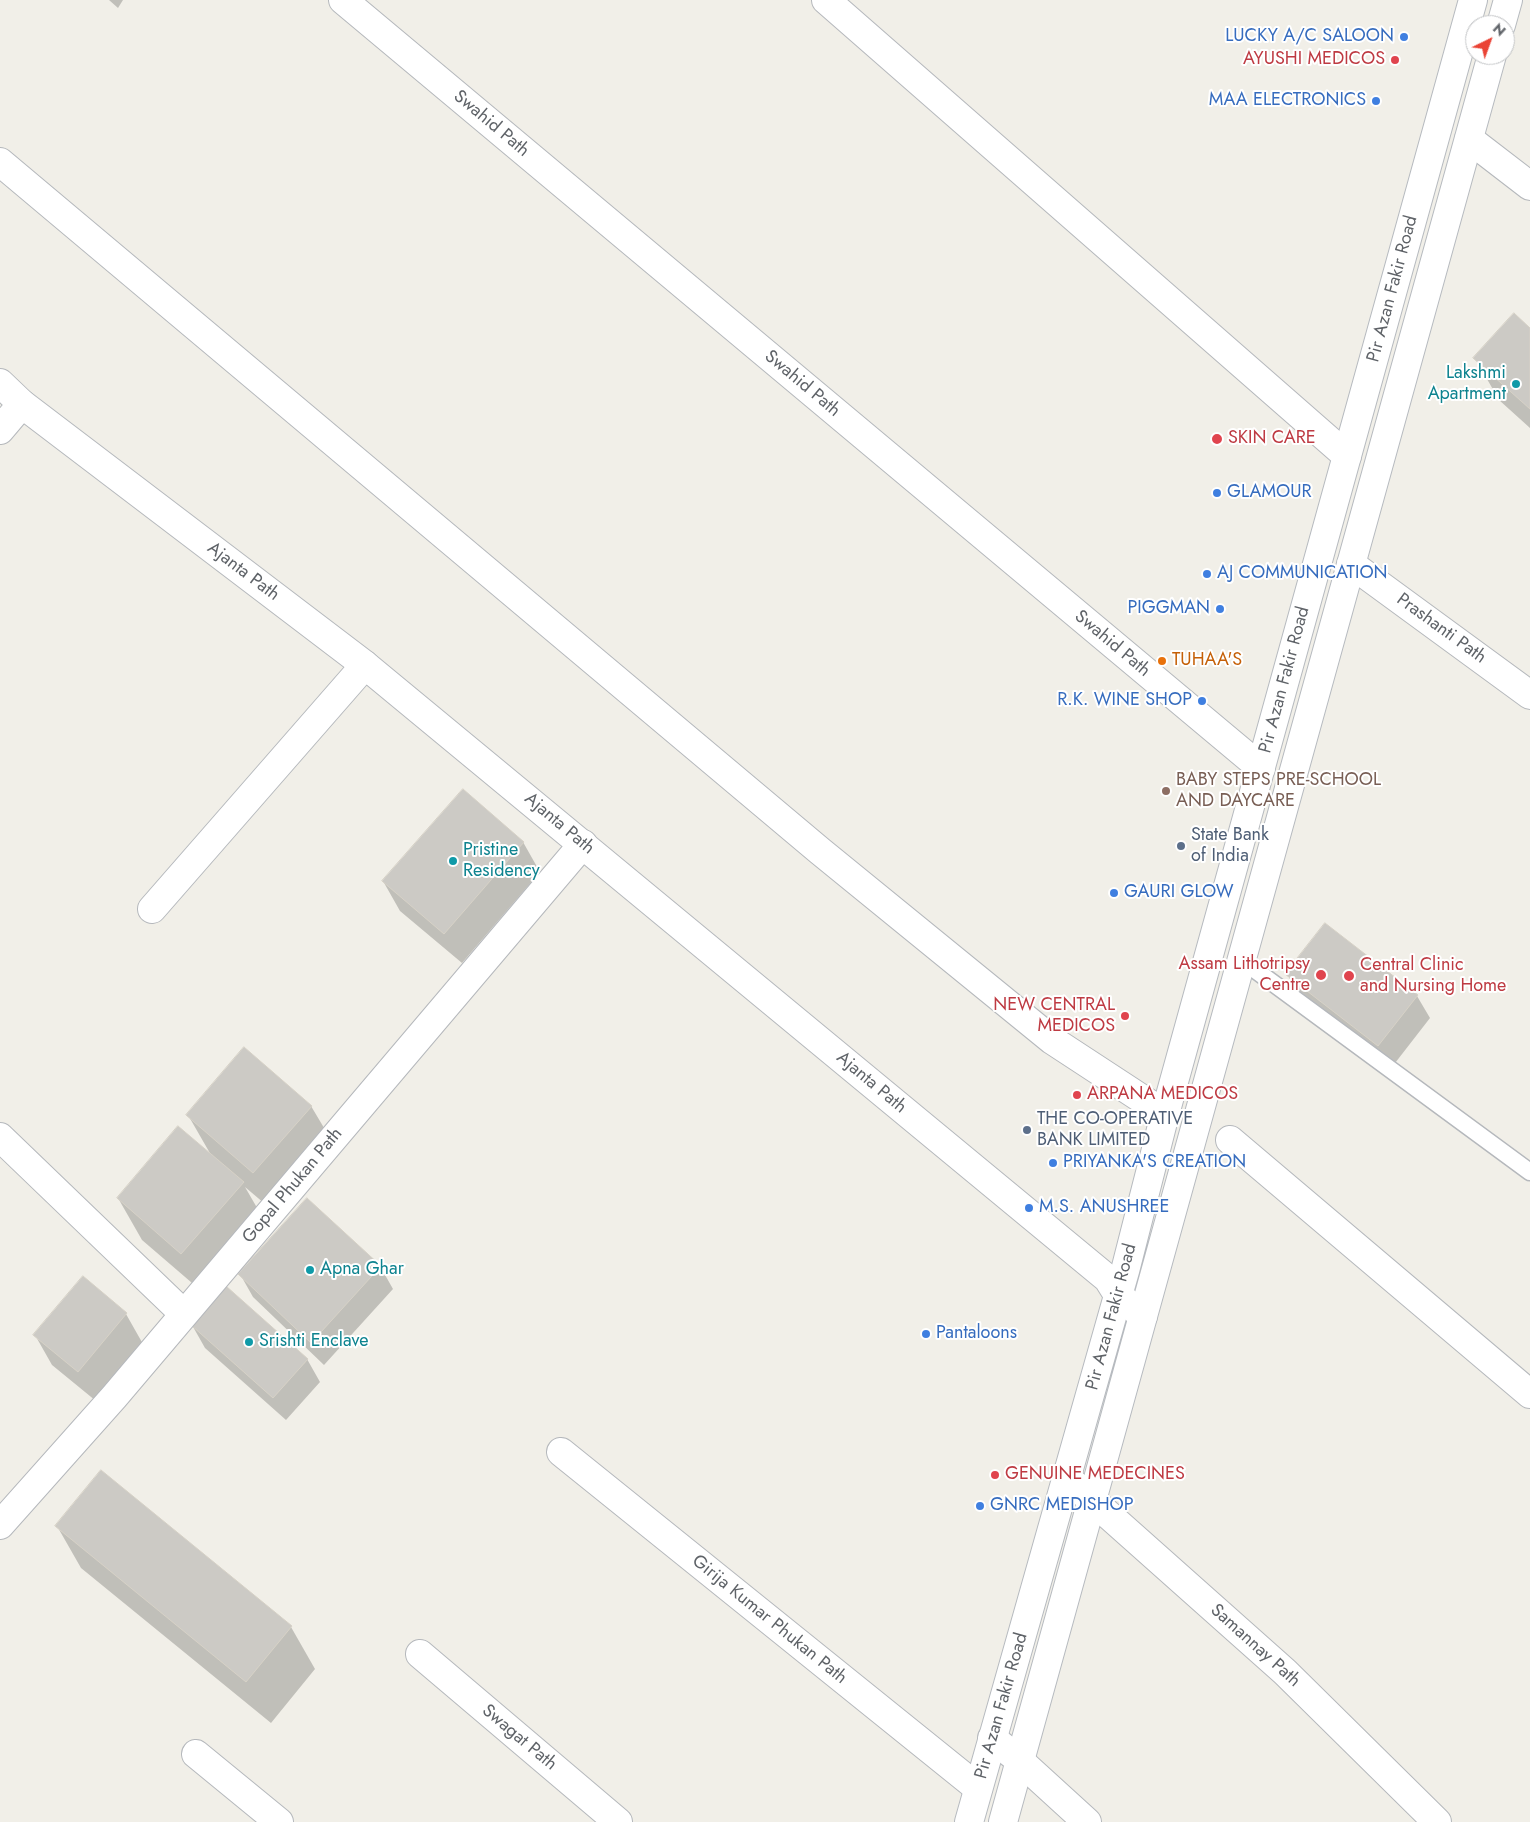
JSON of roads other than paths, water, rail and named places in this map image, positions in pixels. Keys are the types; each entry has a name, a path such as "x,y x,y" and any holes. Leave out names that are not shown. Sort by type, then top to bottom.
{"street":[{"name":"Swahid Path","path":"343,0 1261,768"},
{"path":"826,0 1347,456"},
{"name":"Pir Azan Fakir Road","path":"969,1822 1067,1478 1113,1287 1165,1114 1473,0"},
{"path":"1504,15 1508,0"},
{"name":"Pir Azan Fakir Road","path":"1003,1822 1243,961 1489,65"},
{"path":"1469,139 1530,186"},
{"path":"0,162 820,851 1052,1040 1165,1114"},
{"name":"Ajanta Path","path":"0,383 22,404 365,664 1113,1287 1143,1316"},
{"path":"0,430 22,404"},
{"name":"Prashanti Path","path":"1351,564 1530,695"},
{"path":"152,909 365,664"},
{"name":"Gopal Phukan Path","path":"0,1525 114,1397 583,844"},
{"path":"0,1137 184,1314"},
{"path":"1230,1140 1530,1394"},
{"name":"Girija Kumar Phukan Path","path":"561,1452 978,1788"},
{"name":"Samannay Path","path":"1067,1478 1285,1672 1437,1822"},
{"name":"Swagat Path","path":"420,1654 618,1822"},
{"path":"992,1738 1019,1760 1086,1822"},
{"path":"196,1754 280,1822"}],"lane":[{"path":"1243,961 1276,983 1530,1172"}],"place":[{"name":"LUCKY A/C SALOON","path":"1404,37"},
{"name":"AYUSHI MEDICOS","path":"1395,60"},
{"name":"MAA ELECTRONICS","path":"1376,101"},
{"name":"Lakshmi Apartment","path":"1516,384"},
{"name":"SKIN CARE","path":"1217,439"},
{"name":"GLAMOUR","path":"1217,493"},
{"name":"AJ COMMUNICATION","path":"1207,574"},
{"name":"PIGGMAN","path":"1220,609"},
{"name":"TUHAA'S","path":"1162,661"},
{"name":"R.K. WINE SHOP","path":"1202,701"},
{"name":"BABY STEPS PRE-SCHOOL AND DAYCARE","path":"1166,791"},
{"name":"State Bank of India","path":"1181,846"},
{"name":"Pristine Residency","path":"453,861"},
{"name":"GAURI GLOW","path":"1114,893"},
{"name":"Assam Lithotripsy Centre","path":"1321,975"},
{"name":"Central Clinic and Nursing Home","path":"1349,976"},
{"name":"NEW CENTRAL MEDICOS","path":"1125,1016"},
{"name":"ARPANA MEDICOS","path":"1077,1095"},
{"name":"THE CO-OPERATIVE BANK LIMITED","path":"1027,1130"},
{"name":"PRIYANKA'S CREATION","path":"1053,1163"},
{"name":"M.S. ANUSHREE","path":"1029,1208"},
{"name":"Apna Ghar","path":"310,1270"},
{"name":"Pantaloons","path":"926,1334"},
{"name":"Srishti Enclave","path":"249,1342"},
{"name":"GENUINE MEDECINES","path":"995,1475"},
{"name":"GNRC MEDISHOP","path":"980,1506"}]}
